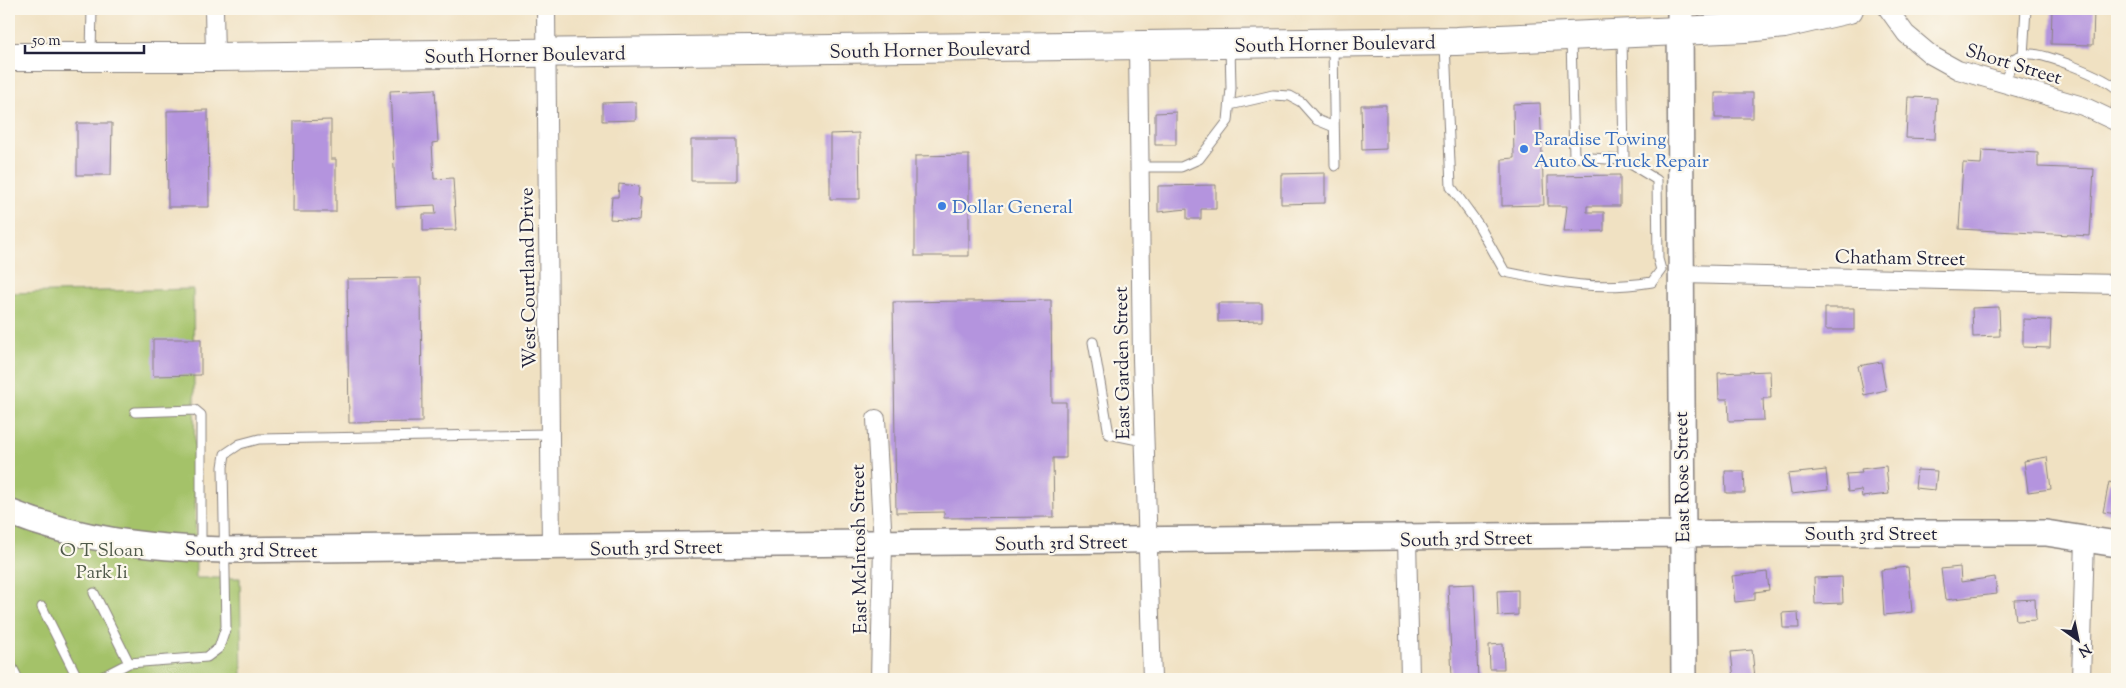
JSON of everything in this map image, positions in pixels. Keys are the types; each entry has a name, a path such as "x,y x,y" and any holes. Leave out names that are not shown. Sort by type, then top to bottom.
{"main road":[{"name":"South Horner Boulevard","path":"9,57 215,58 1445,42 1622,34 1680,20 1784,24 1837,10"}],"street":[{"path":"214,9 215,58"},
{"name":"West Courtland Drive","path":"546,9 551,548"},
{"name":"Short Street","path":"1888,9 1906,34 1931,54 1958,70 2116,116"},
{"name":"East Rose Street","path":"1680,20 1671,272 1682,535 1684,679"},
{"name":"East Garden Street","path":"1138,46 1146,541 1152,679"},
{"name":"Chatham Street","path":"1671,272 2117,284"},
{"name":"East McIntosh Street","path":"876,419 883,544 880,679"},
{"name":"South 3rd Street","path":"9,512 59,529 97,539 145,546 213,550 2046,533 2117,544"},
{"path":"2081,679 2085,538"},
{"path":"1407,539 1410,679"}],"lane":[{"path":"91,58 92,9"},
{"path":"364,9 375,9"},
{"path":"2023,56 2026,9"},
{"path":"1622,34 1624,160"},
{"path":"1445,42 1451,187 1478,224 1505,272 1565,285 1618,287 1652,282 1671,272 1658,259 1657,180 1624,160 1574,156 1571,36"},
{"path":"1332,43 1335,166"},
{"path":"1139,167 1181,167 1199,159 1228,121 1232,88 1230,44"},
{"path":"2003,84 2015,58 2029,53 2104,79 2117,89"},
{"path":"1230,105 1273,95 1290,96 1301,102 1317,120 1334,127"},
{"path":"1094,342 1109,434 1144,441"},
{"path":"98,679 129,663 207,656 218,648 226,628 213,550 201,414 195,410 135,412"},
{"path":"213,550 226,454 240,444 259,439 550,434"},
{"path":"94,593 129,663"},
{"path":"42,607 78,679"},
{"path":"9,661 18,679"}],"green space":[{"name":"O T Sloan Park Ii","path":"193,289 196,578 240,578 242,679 9,679 9,293"}],"building":[{"path":"2052,9 2094,9 2093,45 2051,44"},
{"path":"435,89 438,142 432,143 434,179 453,178 456,230 423,231 423,214 436,214 435,205 396,207 390,91"},
{"path":"1715,93 1753,93 1753,118 1715,118"},
{"path":"1908,97 1937,98 1935,139 1906,138"},
{"path":"636,102 636,120 602,121 602,103"},
{"path":"1540,103 1544,205 1502,206 1502,159 1514,158 1513,104"},
{"path":"1361,105 1386,105 1386,149 1362,150"},
{"path":"208,110 209,207 168,207 167,111"},
{"path":"1176,112 1176,145 1155,145 1155,113"},
{"path":"331,120 331,159 336,159 336,212 293,212 294,121"},
{"path":"77,123 112,123 111,175 77,175"},
{"path":"859,133 860,199 830,199 830,134"},
{"path":"691,140 737,140 737,181 691,181"},
{"path":"1982,150 2038,153 2038,167 2094,169 2090,236 1959,229 1963,163 1981,164"},
{"name":"Dollar General","path":"969,155 969,256 915,256 915,156"},
{"path":"1325,173 1325,203 1281,204 1281,174"},
{"path":"1620,175 1620,206 1587,206 1587,212 1604,212 1604,231 1564,232 1567,206 1548,206 1548,176"},
{"path":"619,184 639,186 638,197 641,198 639,221 610,219 612,197 618,197"},
{"path":"1216,185 1216,209 1201,209 1201,219 1187,219 1187,209 1158,212 1158,186"},
{"path":"421,278 422,422 349,423 347,279"},
{"path":"1051,300 1052,402 1066,402 1066,458 1053,458 1054,517 944,518 944,512 896,513 893,302"},
{"path":"1218,303 1262,303 1262,321 1218,322"},
{"path":"1999,307 2000,336 1973,337 1972,308"},
{"path":"1825,308 1854,308 1854,330 1825,330"},
{"path":"2023,319 2051,320 2050,348 2023,347"},
{"path":"153,339 201,339 201,375 153,376"},
{"path":"1881,362 1886,390 1864,395 1858,366"},
{"path":"1770,371 1771,398 1763,398 1764,420 1729,421 1728,399 1719,399 1718,373"},
{"path":"2047,457 2051,489 2028,492 2024,461"},
{"path":"1886,466 1889,494 1862,497 1861,490 1848,492 1846,474 1862,473 1861,469"},
{"path":"1826,470 1828,490 1791,494 1788,474"},
{"path":"1917,470 1937,471 1935,490 1915,488"},
{"path":"1725,471 1744,471 1745,493 1726,493"},
{"path":"2109,482 2117,484 2117,514 2103,512"},
{"path":"1908,567 1912,612 1884,615 1881,570"},
{"path":"1960,567 1961,582 1995,577 1997,594 1945,600 1941,569"},
{"path":"1767,572 1769,590 1755,592 1755,600 1735,602 1732,576"},
{"path":"1842,577 1843,603 1815,604 1814,578"},
{"path":"1474,584 1478,679 1452,679 1448,585"},
{"path":"1518,590 1518,615 1498,616 1497,591"},
{"path":"2035,599 2036,620 2016,621 2014,600"},
{"path":"1798,612 1799,628 1783,628 1782,613"},
{"path":"1503,644 1504,669 1490,669 1489,645"},
{"path":"1752,650 1755,678 1734,679 1731,652"}],"place":[{"name":"Paradise Towing Auto & Truck Repair","path":"1524,149"},
{"name":"Dollar General","path":"942,206"}]}
